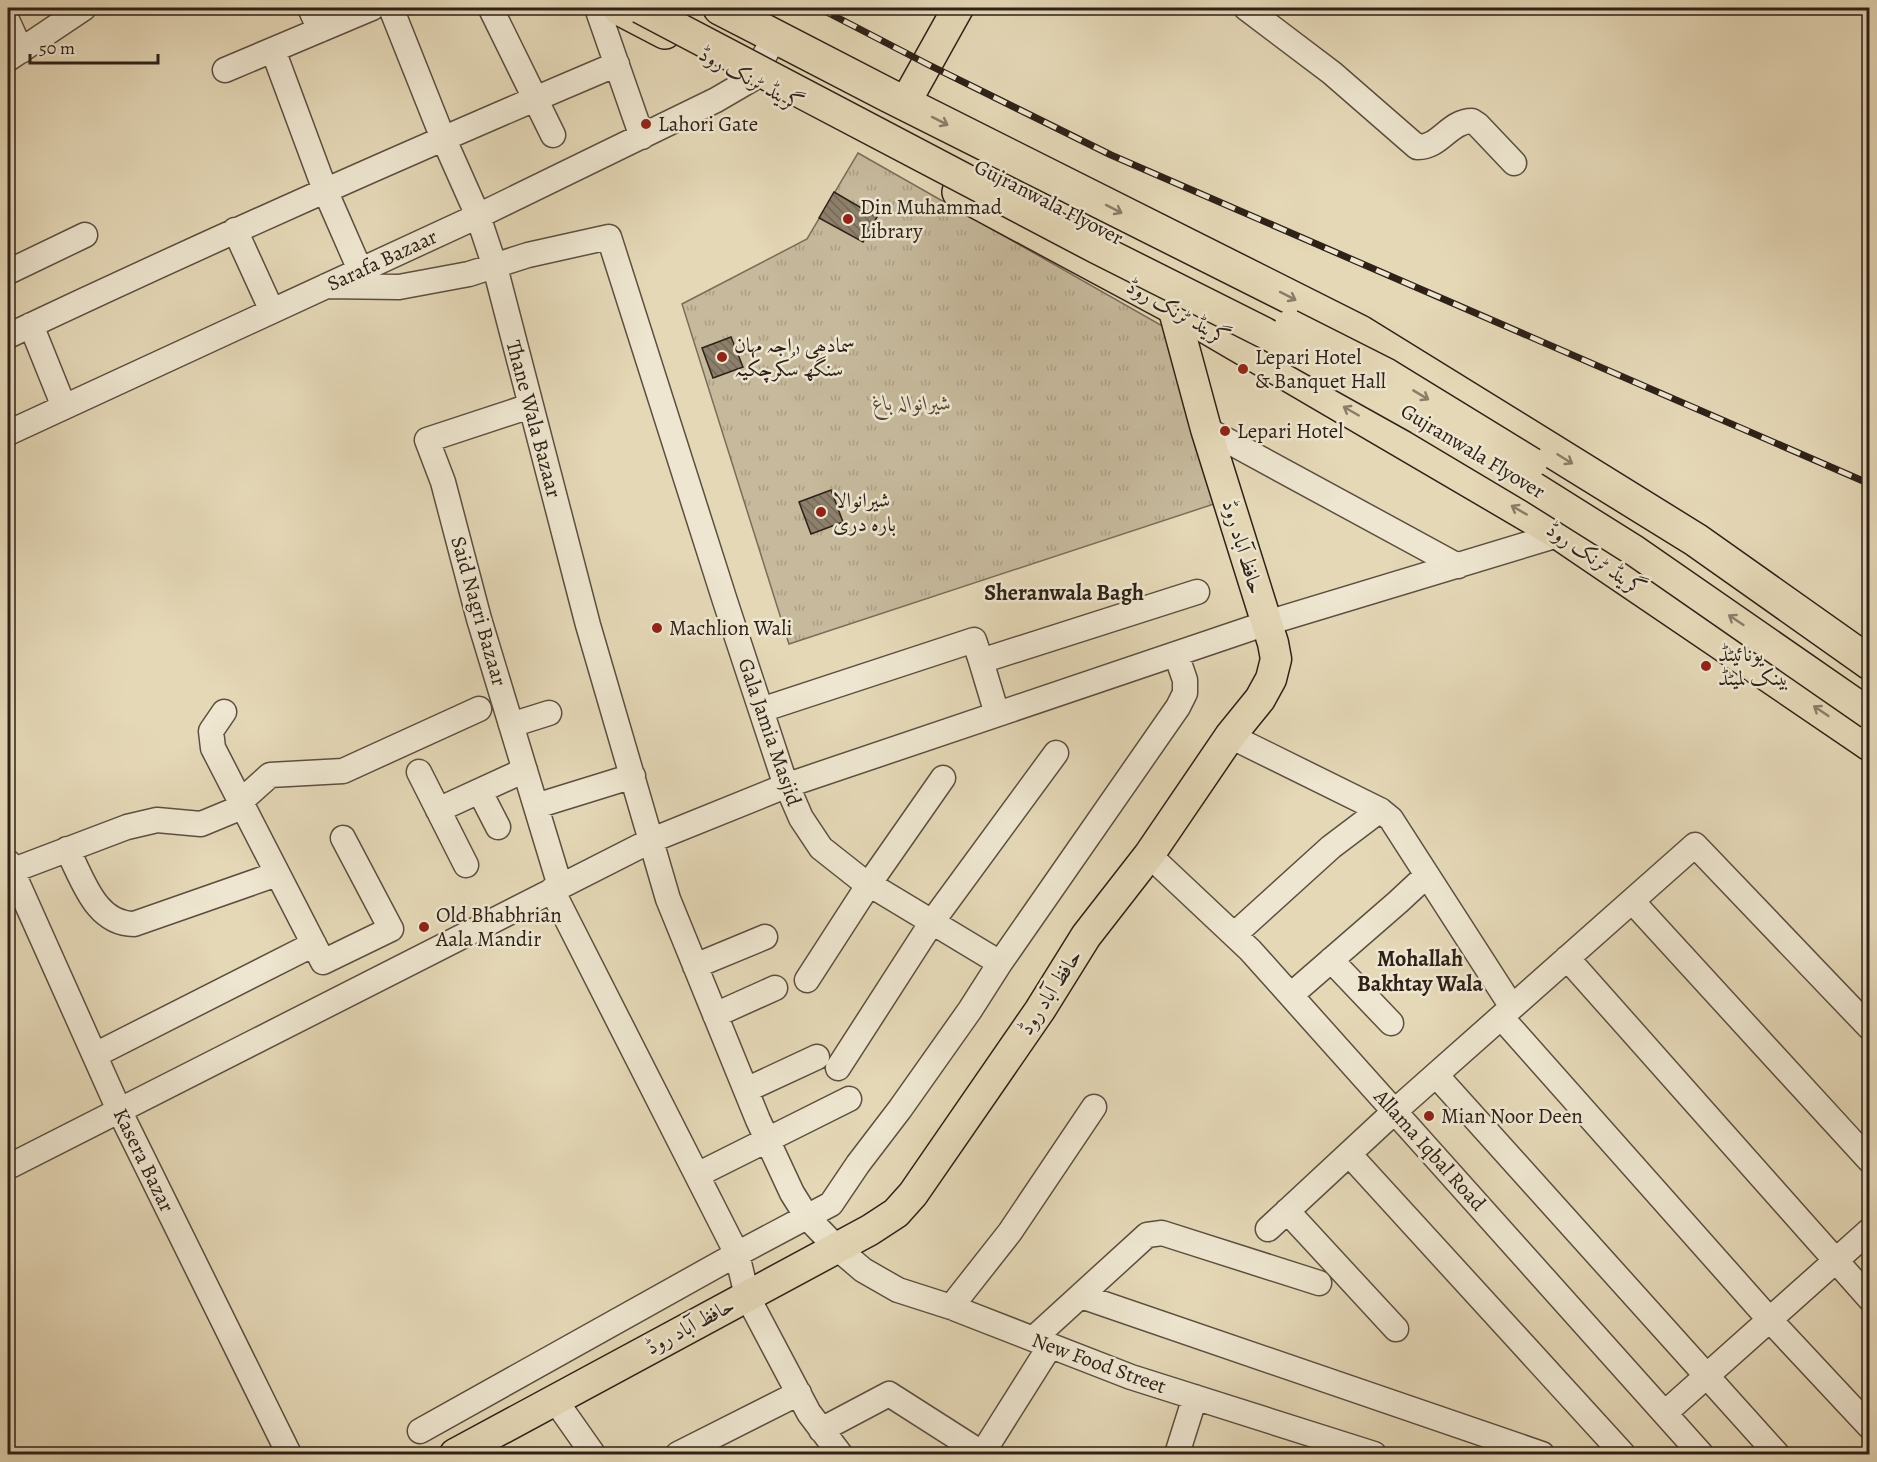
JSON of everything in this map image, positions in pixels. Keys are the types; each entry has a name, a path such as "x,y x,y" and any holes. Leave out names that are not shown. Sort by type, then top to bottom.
{"highway":[{"name":"گرینڈ ٹرنک روڈ","path":"619,8 1173,307 1561,534 1869,744"},
{"path":"720,8 1360,332 1696,540 1869,663"}],"main road":[{"name":"Gujranwala Flyover","path":"640,8 1098,249 1265,333 1419,419 1635,551 1869,714"},
{"name":"Gujranwala Flyover","path":"681,8 1068,212 1387,374 1494,438 1746,602 1869,690"},
{"path":"897,99 940,8"},
{"path":"897,99 958,8"},
{"name":"حافظ آباد روڈ","path":"455,1455 870,1230 896,1213 913,1194 1040,1010 1086,936 1149,855 1230,736 1260,699 1271,679 1276,659 1274,643 1206,429 1173,307"}],"street":[{"path":"8,22 14,55 84,8"},
{"path":"310,8 320,30"},
{"path":"225,70 372,8"},
{"name":"Thane Wala Bazaar","path":"391,8 443,137 478,216 495,267 588,625 668,899 715,1015"},
{"path":"597,8 642,137"},
{"path":"1246,8 1332,74 1417,147 1426,148 1458,124 1472,121 1514,163"},
{"path":"491,9 553,135"},
{"path":"752,79 775,36"},
{"path":"273,50 325,190 360,270"},
{"path":"8,336 235,230 443,137 617,64"},
{"name":"Sarafa Bazaar","path":"8,433 478,216 716,100 752,79"},
{"path":"235,230 272,311"},
{"path":"8,272 86,235"},
{"name":"Gala Jamia Masjid","path":"495,267 528,255 609,237 782,774 801,818 821,848 869,884 1000,963"},
{"path":"326,286 399,286 469,274 495,267"},
{"path":"31,325 64,407"},
{"name":"Said Nagri Bazaar","path":"530,406 427,440 443,482 479,619 536,806 556,888 737,1254 747,1296 809,1413 840,1455"},
{"path":"1206,429 1458,566"},
{"path":"8,1167 652,840 788,785 1267,623 1561,534"},
{"path":"981,661 1197,592"},
{"path":"761,710 974,640 997,714"},
{"path":"420,1431 831,1204 970,1010 1000,963 1178,707 1185,693 1185,687 1176,654"},
{"path":"9,866 67,849 127,827 157,820 201,824 241,805 270,775 343,771 479,709"},
{"path":"224,712 211,731 213,748 323,962 391,929 343,838"},
{"path":"511,725 549,713"},
{"path":"1230,736 1380,810 1391,819 1506,1012 1769,1320 1869,1427"},
{"path":"746,1090 827,1063 1056,753"},
{"path":"438,810 525,770"},
{"path":"419,772 466,865"},
{"path":"536,806 633,776"},
{"path":"807,980 869,884 944,778"},
{"path":"480,792 498,827"},
{"path":"1235,934 1331,847 1380,810"},
{"path":"1268,1229 1395,1111 1695,845 1869,1028"},
{"path":"67,849 96,906 109,918 121,924 134,924 277,874"},
{"name":"Allama Iqbal Road","path":"1149,855 1235,934 1701,1455"},
{"name":"Kasera Bazar","path":"9,866 119,1110 289,1455"},
{"path":"1291,995 1426,875"},
{"path":"1632,901 1869,1161"},
{"path":"695,966 765,937"},
{"path":"95,1055 314,944"},
{"path":"1567,958 1869,1299"},
{"path":"1331,960 1391,1023"},
{"path":"715,1015 775,988"},
{"name":"New Food Street","path":"715,1015 792,1193 807,1217 836,1247 863,1270 898,1290 951,1307 1131,1377 1374,1455"},
{"path":"1436,1075 1777,1455"},
{"path":"697,1175 849,1099"},
{"path":"951,1307 1010,1232 1094,1107"},
{"path":"1349,1154 1623,1454"},
{"path":"1287,1212 1396,1329"},
{"path":"1665,1413 1869,1230"},
{"path":"821,1430 889,1394 982,1454 1041,1343 1081,1296 1148,1234 1162,1233 1318,1283"},
{"path":"1081,1296 1542,1455"},
{"path":"678,1455 799,1393"},
{"path":"1177,1455 1195,1397"},
{"path":"555,1400 593,1455"}],"green space":[{"name":"شیرانوالہ باغ","path":"858,153 1166,328 1217,503 789,644 682,304 807,239"}],"building":[{"path":"834,192 877,217 863,242 819,218"},
{"name":"سمادھی راجہ مہان سنگھ سُکرچکیہ","path":"731,337 743,367 713,378 702,348"},
{"name":"شیرانوالا بارہ دری","path":"831,490 843,522 811,534 799,502"}],"railway":[{"path":"819,8 1111,155 1870,484"}],"place":[{"name":"Lahori Gate","path":"646,124"},
{"name":"Din Muhammad Library","path":"848,219"},
{"name":"سمادھی راجہ مہان سنگھ سُکرچکیہ","path":"722,357"},
{"name":"Lepari Hotel & Banquet Hall","path":"1243,369"},
{"name":"Lepari Hotel","path":"1225,431"},
{"name":"شیرانوالا بارہ دری","path":"821,512"},
{"name":"Machlion Wali","path":"657,628"},
{"name":"یونائیٹڈ بینک لمیٹڈ","path":"1706,666"},
{"name":"Old Bhabhrian Aala Mandir","path":"424,927"},
{"name":"Mian Noor Deen","path":"1429,1116"}],"district":[{"name":"Sheranwala Bagh","path":"1064,592"},
{"name":"Mohallah Bakhtay Wala","path":"1420,970"}]}
